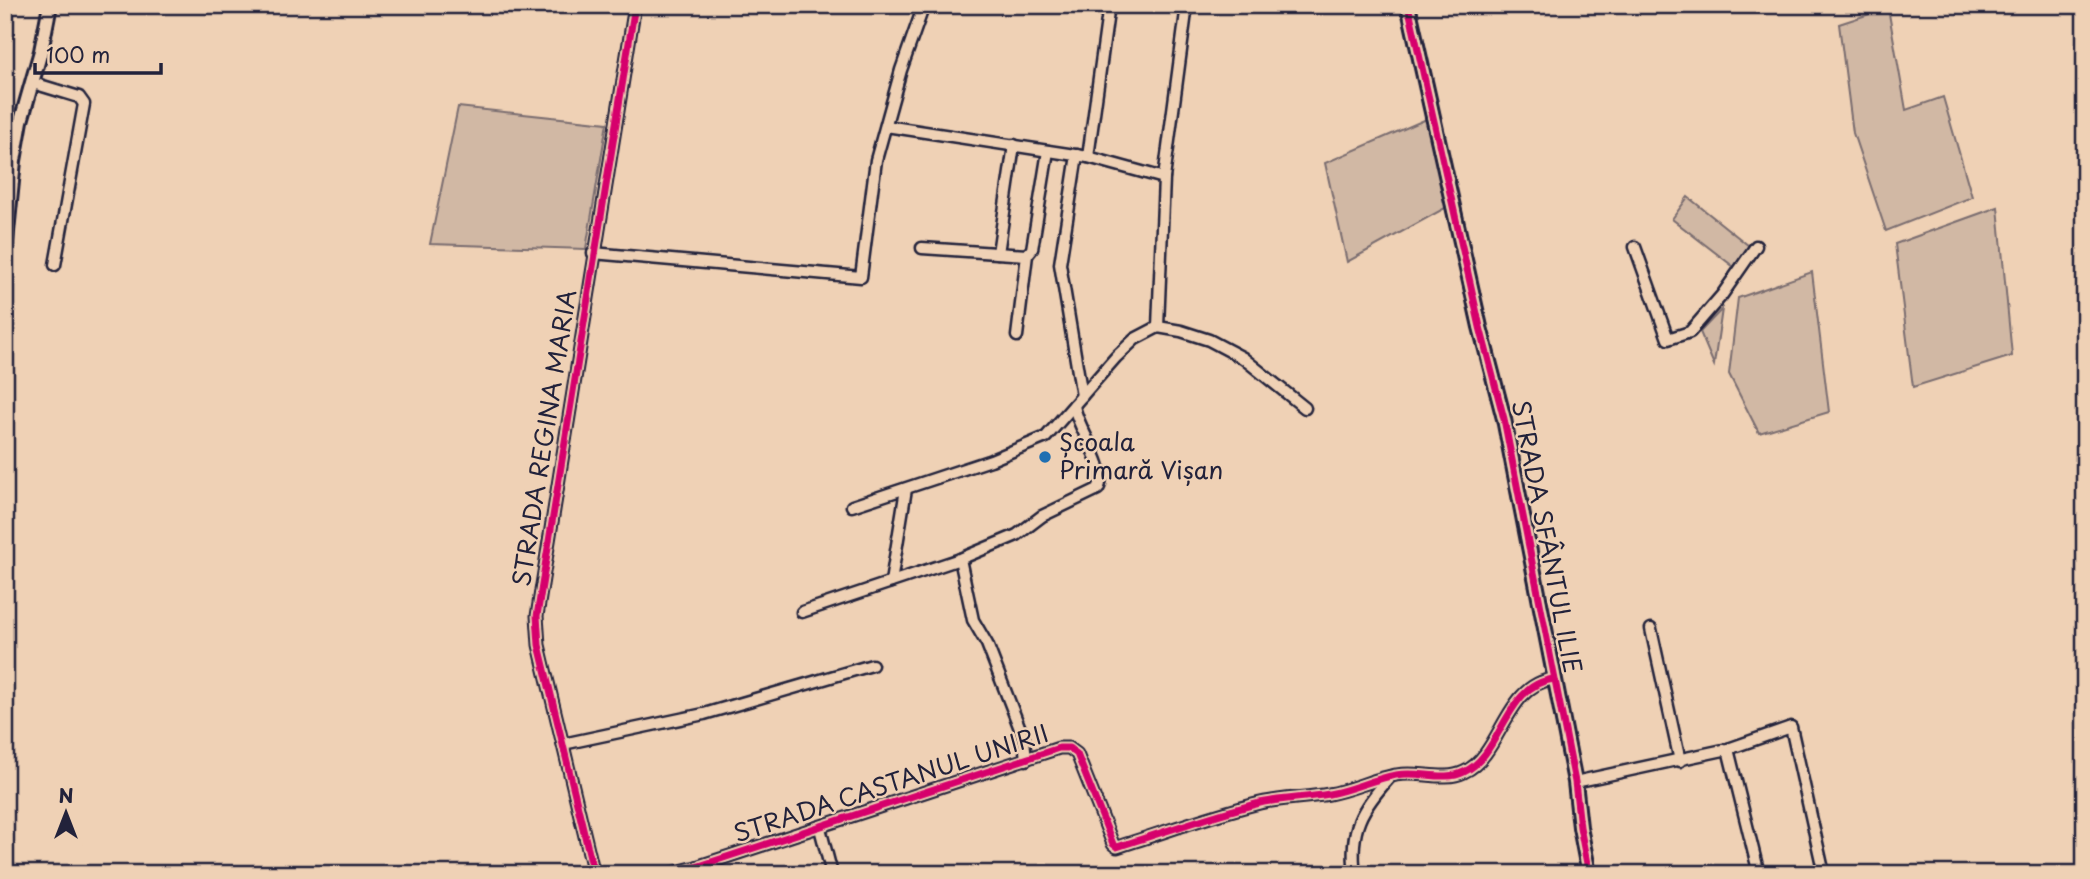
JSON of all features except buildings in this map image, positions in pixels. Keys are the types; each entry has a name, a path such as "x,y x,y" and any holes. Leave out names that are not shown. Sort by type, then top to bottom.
{"street":[{"path":"5,252 13,161 50,5"},
{"path":"618,5 634,6"},
{"path":"593,254 861,277 876,160 901,70 924,5"},
{"path":"1082,396 1060,264 1083,156 1109,5"},
{"path":"1158,327 1164,178 1187,5"},
{"name":"STRADA SFÂNTUL ILIE","path":"1408,5 1480,327 1504,419 1575,782 1580,827 1590,874"},
{"name":"STRADA REGINA MARIA","path":"594,874 539,645 537,616 634,6"},
{"path":"33,83 79,97 84,104 55,265"},
{"path":"886,126 1083,156 1164,178"},
{"path":"998,253 1014,145"},
{"path":"1017,336 1027,256 1032,249 1048,150"},
{"path":"1635,247 1668,339 1690,332 1722,295 1756,246"},
{"path":"922,248 1027,256"},
{"path":"852,506 991,460 1046,437 1116,357 1135,340 1158,327 1209,340 1243,358 1305,408"},
{"path":"802,612 960,559 1017,535 1042,516 1098,489 1099,466 1076,419 1074,405"},
{"path":"891,582 906,489"},
{"path":"960,559 973,620 987,644 1024,739 1026,760"},
{"path":"1651,629 1680,761"},
{"path":"563,744 704,714 872,665"},
{"name":"STRADA CASTANUL UNIRII","path":"668,874 820,828 1059,748 1074,750 1082,762 1112,844 1117,847 1214,815 1264,803 1330,794 1392,775 1404,773 1453,776 1469,770 1485,754 1511,710 1522,698 1536,686 1554,679"},
{"path":"1575,782 1728,749 1791,727 1824,874"},
{"path":"1728,749 1759,874"},
{"path":"1356,874 1353,846 1358,822 1380,788 1392,775"},
{"path":"820,828 832,874"}],"shaded area":[{"path":"1888,8 1906,110 1943,97 1972,197 1886,231 1853,133 1839,24"},
{"path":"458,107 607,123 586,249 430,244"},
{"path":"1429,118 1447,207 1347,262 1325,163"},
{"path":"1688,197 1749,246 1734,267 1672,219"},
{"path":"1998,207 2012,356 1913,387 1895,244"},
{"path":"1812,272 1829,412 1759,433 1729,374 1738,298"},
{"path":"1722,309 1714,365 1700,332"}],"cycle path":[{"path":"594,874 539,645 537,616 635,5"},
{"path":"1408,5 1480,327 1504,419 1575,782 1589,874"},
{"path":"668,874 1059,748 1069,748 1077,754 1113,844 1117,847 1260,803 1329,794 1396,775 1456,775 1477,763 1525,693 1538,684 1554,679"}],"place":[{"name":"Școala Primară Vișan","path":"1045,457"}]}
